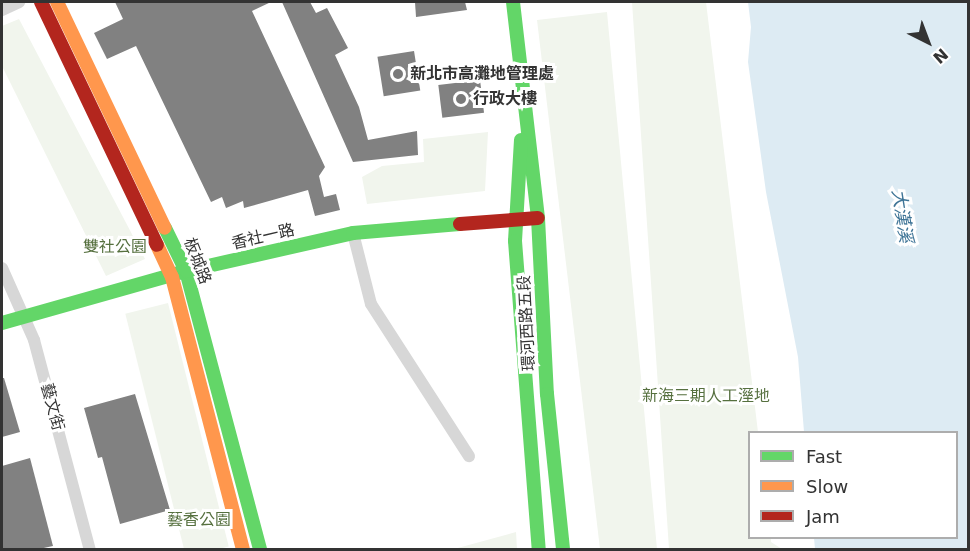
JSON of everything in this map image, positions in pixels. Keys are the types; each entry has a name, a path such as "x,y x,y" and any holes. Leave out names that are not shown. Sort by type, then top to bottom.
{"street":[{"path":"2,10 19,2"},
{"name":"板城路","path":"41,2 172,277 243,549"},
{"name":"板城路","path":"57,2 186,271 258,549"},
{"name":"環河西路五段","path":"513,2 538,218 547,394 563,549"},
{"name":"環河西路五段","path":"523,94 515,241 539,549"},
{"name":"香社一路","path":"2,323 172,277 186,271 353,233 538,218"},
{"path":"353,233 371,304 469,456"},
{"name":"藝文街","path":"2,268 34,340 90,549"}],"green space":[{"name":"新海三期人工溼地","path":"632,2 706,2 758,431 748,431 748,539 771,539 771,542 782,549 669,549"},
{"path":"607,12 657,549 600,549 537,20"},
{"name":"雙社公園","path":"19,19 145,259 106,276 2,66 2,26"},
{"path":"488,132 485,191 367,204 362,177 382,166 424,162 423,139"},
{"name":"藝香公園","path":"168,303 229,547 215,550 184,550 125,314"},
{"path":"516,532 517,549 454,549"}],"water":[{"name":"大漢溪","path":"748,2 968,2 968,549 815,549 814,539 958,539 958,431 804,431 798,357 766,192 748,62 751,27"}],"building":[{"path":"115,2 271,2 252,11 325,167 319,176 324,197 336,194 340,210 315,216 308,190 244,208 243,201 226,208 222,197 211,202 136,46 107,59 94,33 123,19"},
{"path":"282,2 310,2 316,13 327,8 348,48 335,55 359,107 368,140 417,131 418,155 353,162"},
{"path":"415,2 465,2 467,10 416,17"},
{"name":"新北市高灘地管理處","path":"414,51 420,91 384,96 377,57"},
{"name":"行政大樓","path":"480,80 484,113 442,118 438,85"},
{"path":"2,378 4,378 20,432 2,437"},
{"path":"135,394 170,510 120,524 102,457 98,458 84,408"},
{"path":"30,458 53,546 39,549 2,549 2,466"}],"traffic: fast":[{"path":"513,2 538,218 547,394 563,550"},
{"path":"521,140 515,241 539,550"},
{"path":"2,323 186,271 353,233 460,224"},
{"path":"165,228 186,271 260,550"}],"traffic: slow":[{"path":"57,2 165,228"},
{"path":"157,245 172,277 243,550"}],"traffic: jam":[{"path":"41,2 157,245"},
{"path":"460,224 538,218"}],"place":[{"name":"新北市高灘地管理處","path":"398,74"},
{"name":"行政大樓","path":"461,99"}]}
